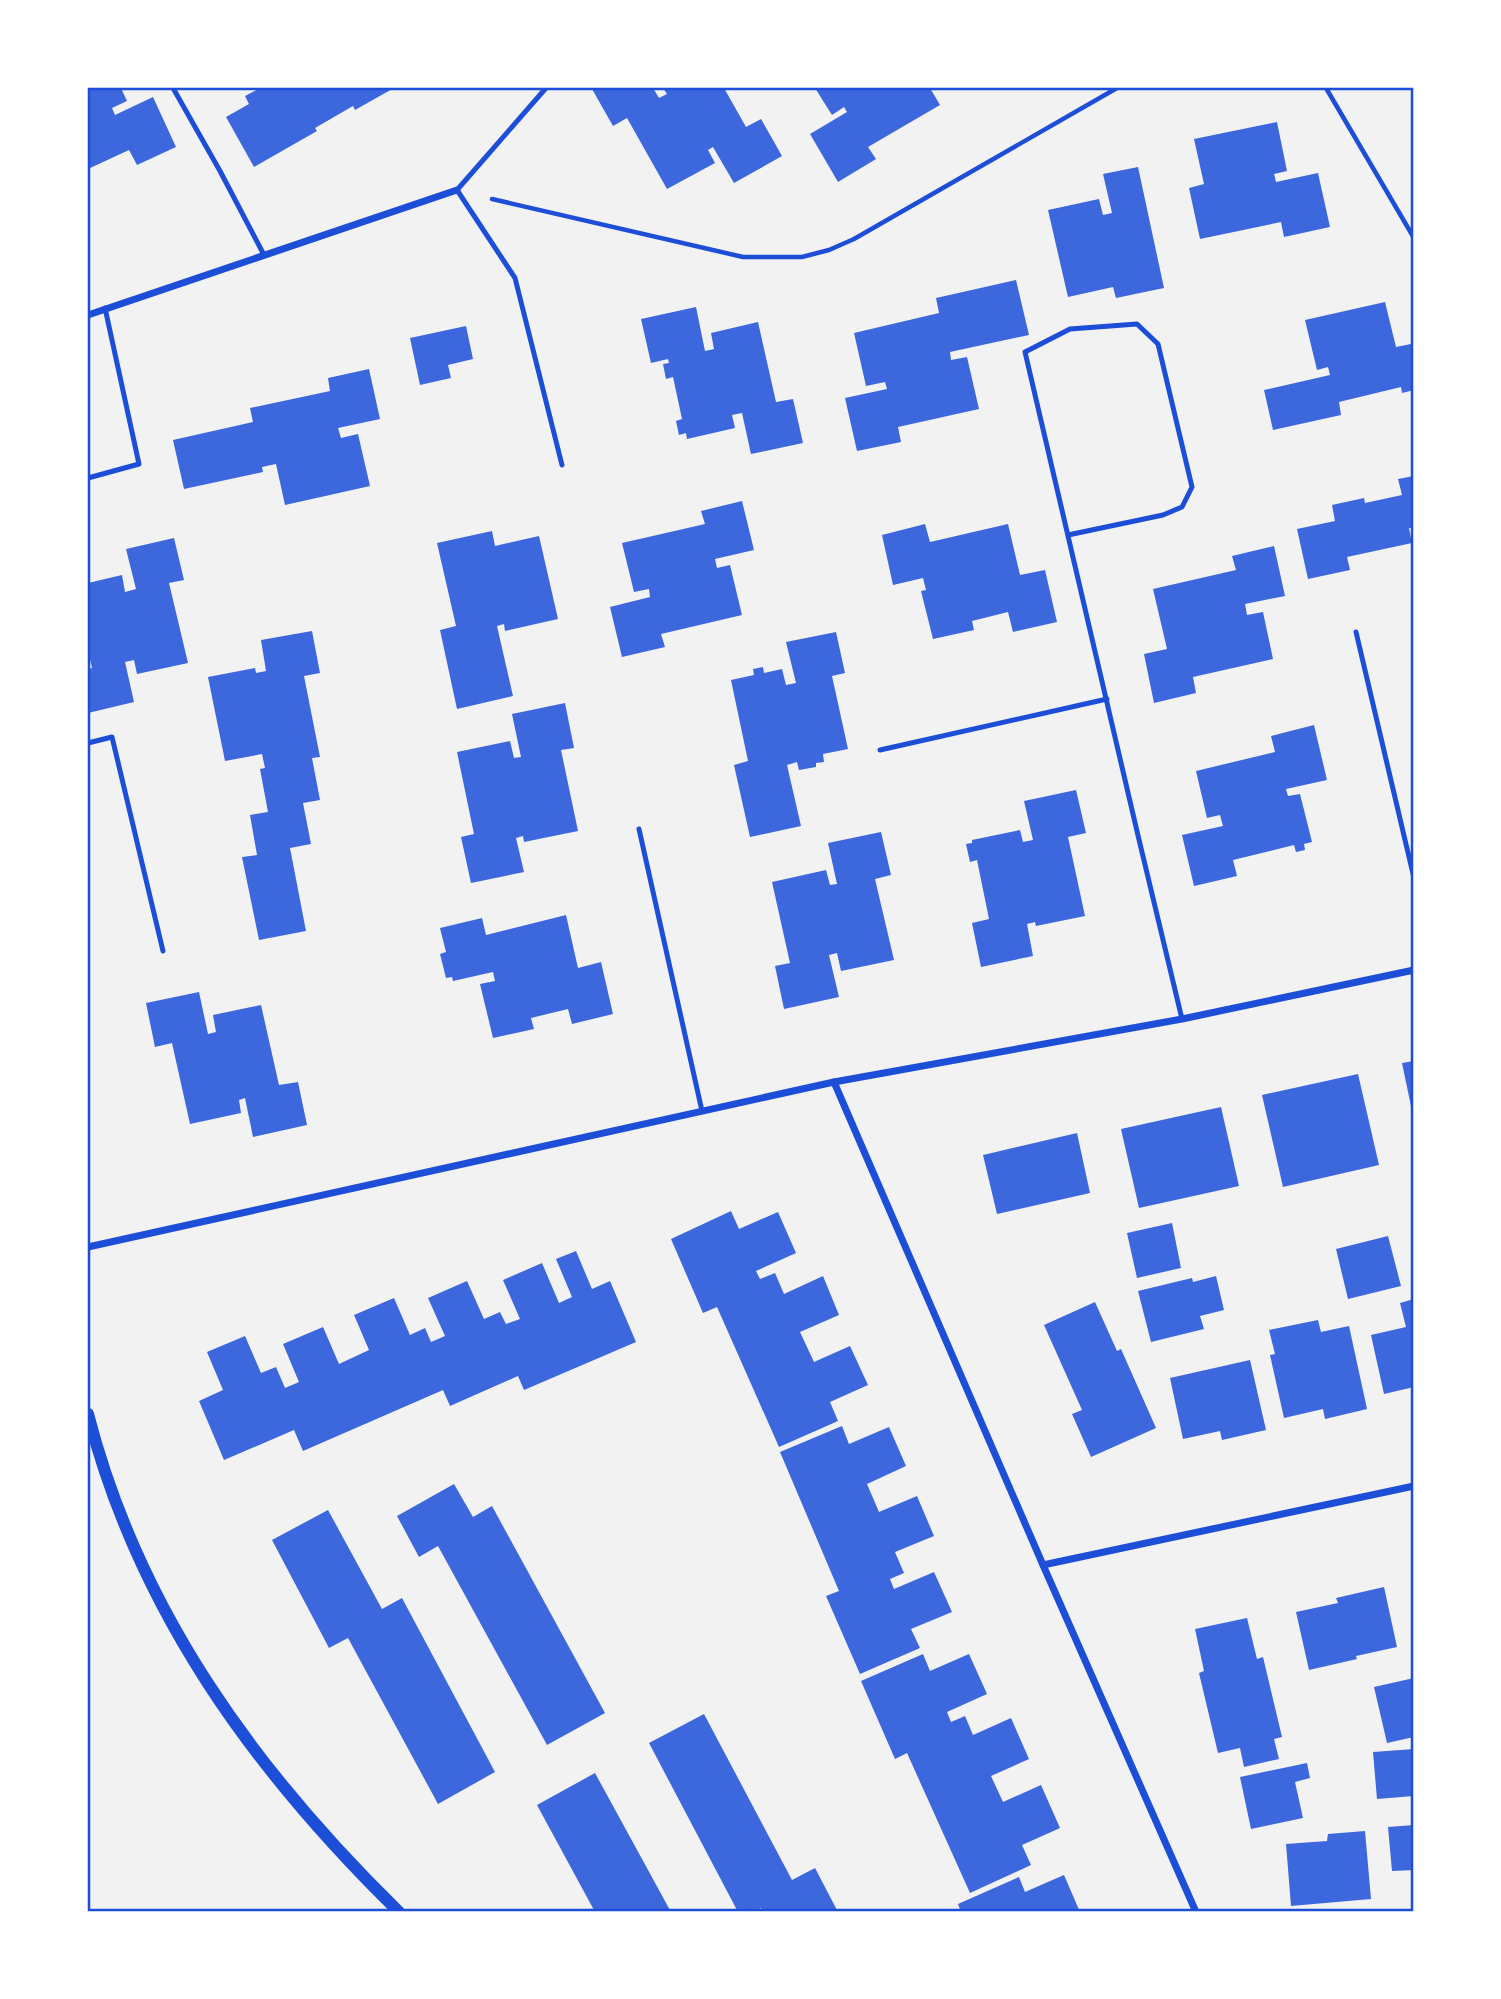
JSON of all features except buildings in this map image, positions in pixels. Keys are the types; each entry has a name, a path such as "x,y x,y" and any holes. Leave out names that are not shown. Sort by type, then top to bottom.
{"street":[{"path":"88,315 457,190"},
{"path":"88,1247 834,1082 1182,1019 1413,970"},
{"path":"834,1082 1196,1912"},
{"path":"88,1415 100,1461 126,1531 173,1626 208,1684 258,1755 310,1821 399,1912"},
{"path":"1043,1565 1413,1486"}],"lane":[{"path":"173,88 264,256"},
{"path":"546,88 457,190 515,278 562,465"},
{"path":"88,478 139,464 105,309"},
{"path":"1068,535 1182,508 1192,487 1158,344 1137,324 1070,329 1026,352 1068,535 1182,1019"},
{"path":"1356,632 1413,878"},
{"path":"880,750 1107,699"},
{"path":"88,743 112,737 163,951"},
{"path":"639,829 702,1111"}],"path":[{"path":"457,190 743,257 802,257 854,239 1117,88"},
{"path":"1326,88 1413,238"}]}
